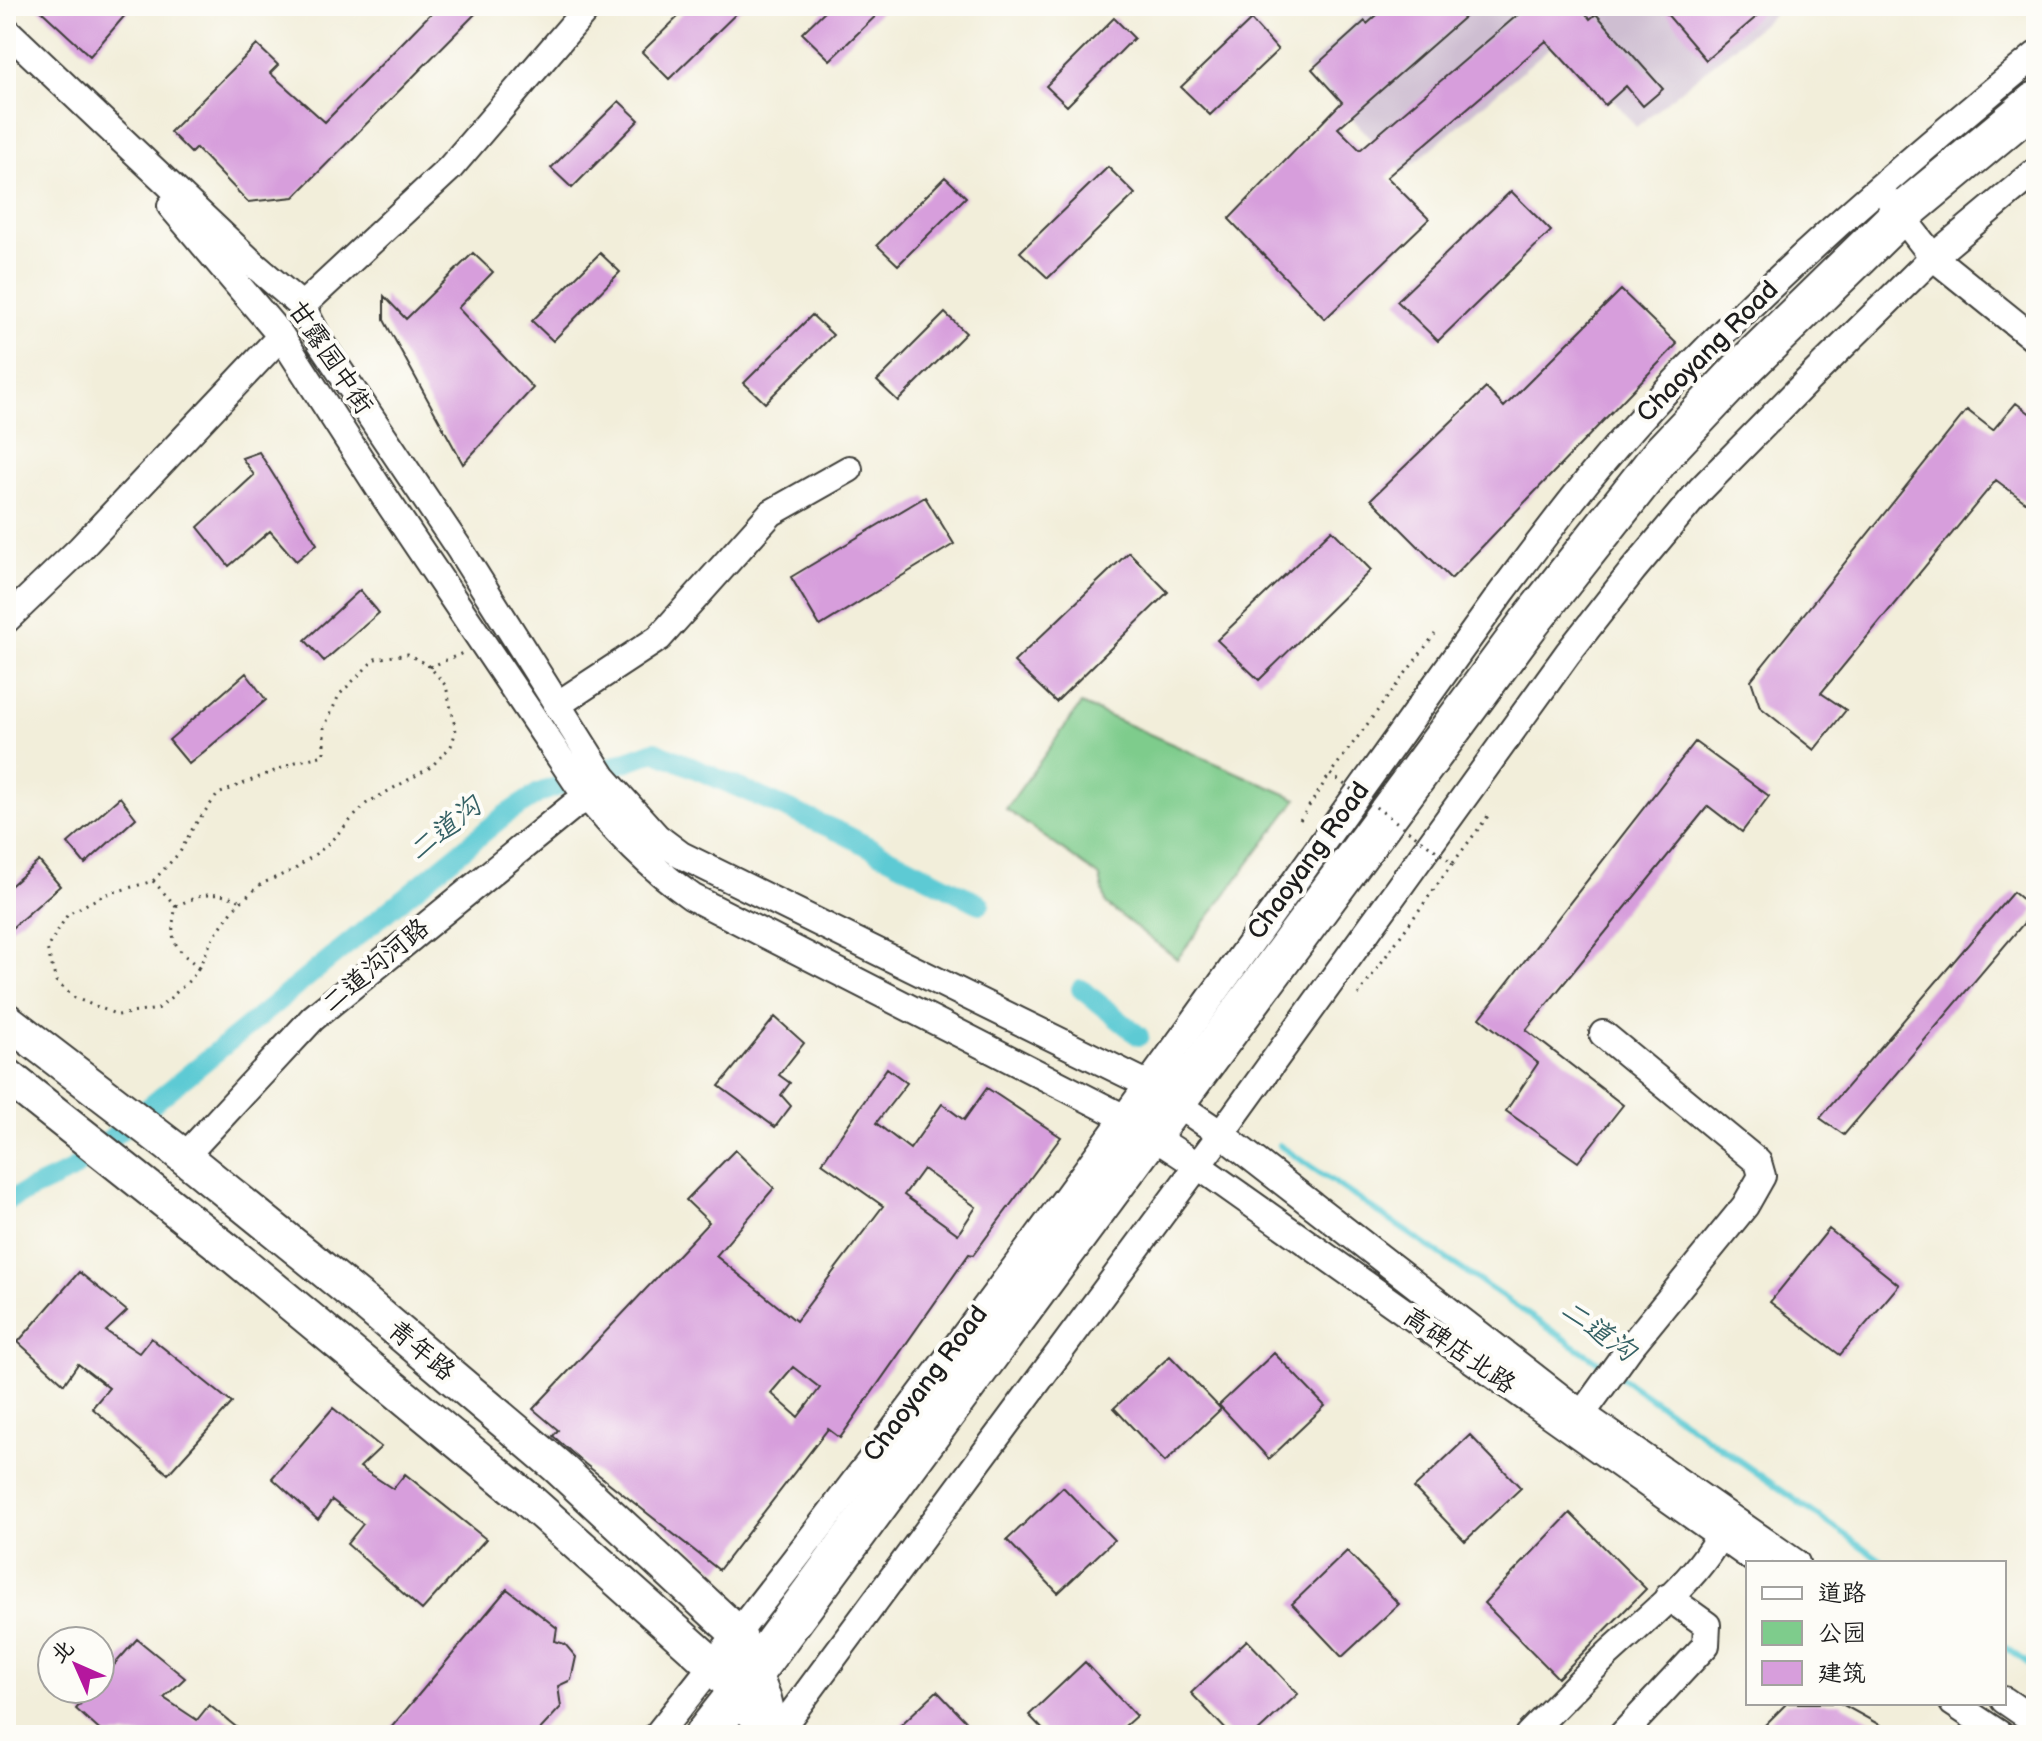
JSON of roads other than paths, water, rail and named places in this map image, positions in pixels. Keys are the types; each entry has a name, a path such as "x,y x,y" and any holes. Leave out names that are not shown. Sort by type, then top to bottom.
{"highway":[{"name":"Chaoyang Road","path":"705,1735 753,1709 1185,1109 1529,623 1663,453 1744,367 1907,223 2036,102"},
{"name":"Chaoyang Road","path":"1907,223 2036,133"}],"main road":[{"name":"青年路","path":"6,1020 180,1154 366,1304 557,1466 738,1634 753,1709"},
{"name":"青年路","path":"6,1075 137,1178 525,1497 753,1709"}],"street":[{"path":"302,306 450,168 589,6"},
{"name":"甘露园中街","path":"6,30 252,263 302,306 321,343 460,550 557,705 592,789"},
{"name":"Chaoyang Road","path":"657,1735 753,1709 1185,1109 1568,653 1701,489 2036,55"},
{"name":"甘露园中街","path":"6,56 170,205 281,336 534,719 592,789"},
{"name":"Chaoyang Road","path":"1907,223 2036,171"},
{"path":"1907,223 2036,340"},
{"path":"6,620 80,549 281,336"},
{"path":"557,705 659,638 771,513 849,469"},
{"name":"高碑店北路","path":"592,789 681,855 1185,1109 1589,1406 1724,1525"},
{"name":"高碑店北路","path":"592,789 614,830 640,856 692,897 1161,1142 1724,1525"},
{"name":"二道沟河路","path":"180,1154 313,1018 592,789"},
{"path":"1589,1406 1631,1346 1745,1206 1762,1176 1758,1162 1603,1034"},
{"name":"Chaoyang Road","path":"738,1634 1161,1142"},
{"path":"1724,1525 1757,1561"},
{"path":"1724,1525 1792,1561"},
{"path":"1528,1735 1694,1573 1724,1525"},
{"path":"1622,1735 1706,1645 1707,1625 1668,1597"},
{"path":"2006,1701 2036,1722"},
{"path":"1956,1705 2001,1735"}],"waterway":[{"name":"二道沟","path":"6,1201 71,1171 505,815 539,793 655,751 842,833 980,904"},
{"name":"二道沟","path":"1081,989 1139,1036"},
{"name":"二道沟","path":"1279,1145 1607,1368"},
{"name":"二道沟","path":"1619,1376 1882,1561"},
{"name":"二道沟","path":"2006,1647 2036,1669"}]}
